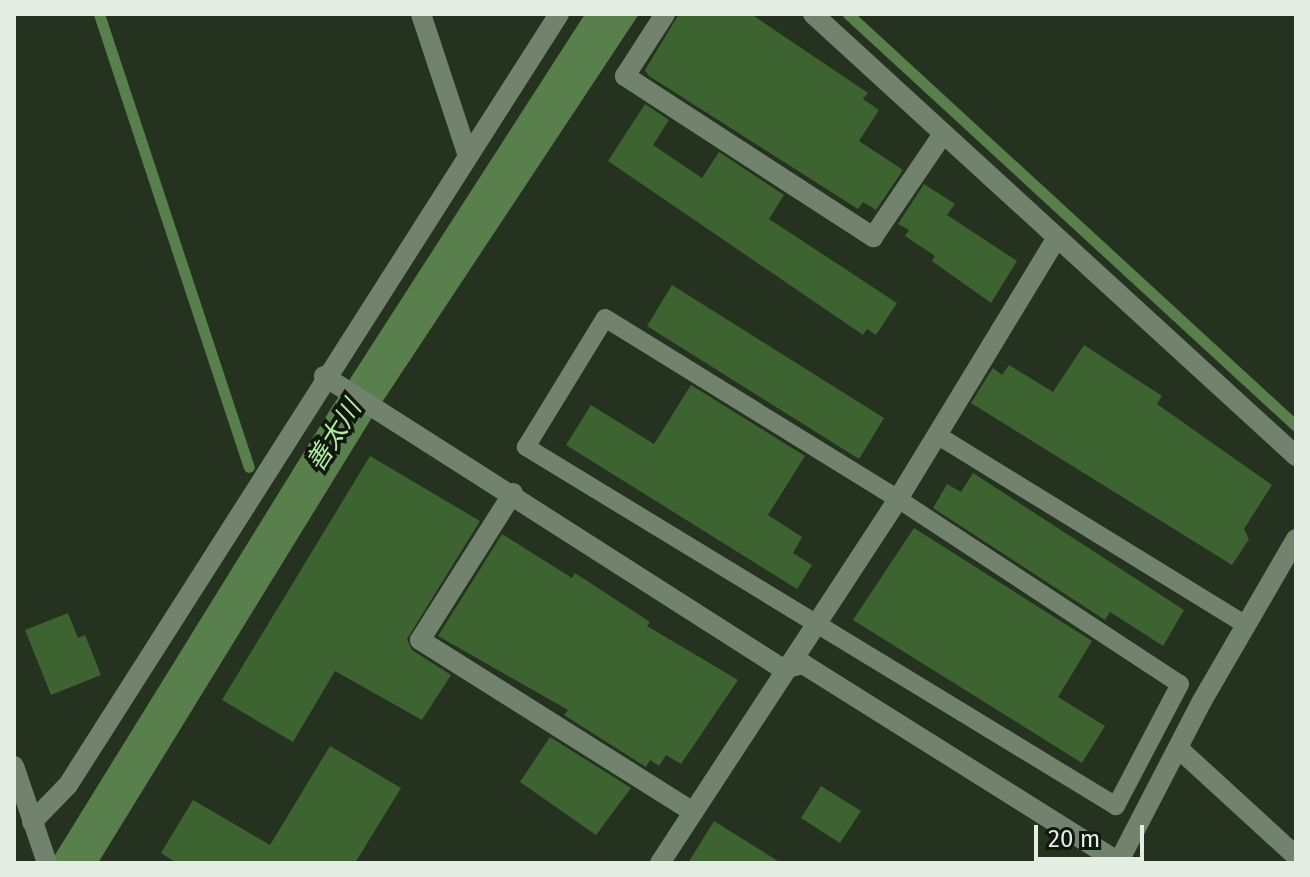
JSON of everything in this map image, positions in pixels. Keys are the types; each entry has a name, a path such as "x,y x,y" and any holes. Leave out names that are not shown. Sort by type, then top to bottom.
{"street":[{"path":"421,14 468,156"},
{"path":"32,822 68,785 329,380 559,14"},
{"path":"665,14 625,76 873,237 943,134"},
{"path":"813,14 1296,456"},
{"path":"660,863 783,669 898,499 1057,237"},
{"path":"329,380 513,493 783,669 803,664 1118,862 1178,748 1296,539"},
{"path":"513,493 420,640 693,812"},
{"path":"1178,748 1296,856"},
{"path":"14,766 41,860"}],"lane":[{"path":"605,318 898,499 1180,684 1116,806 526,447 605,318"},
{"path":"937,435 1246,625"}],"water":[{"name":"善太川","path":"585,14 639,14 371,419 98,863 50,863 330,410"}],"building":[{"path":"679,14 751,14 868,93 863,99 879,110 859,141 903,170 876,210 863,202 858,209 649,76 645,70"},
{"path":"645,104 669,120 653,145 702,178 719,152 784,195 769,219 897,303 876,335 867,329 863,335 608,161"},
{"path":"924,184 955,204 947,215 1017,261 991,303 932,261 935,256 905,236 909,230 898,224"},
{"path":"672,285 884,418 859,459 647,326"},
{"path":"1084,345 1162,396 1157,404 1272,485 1244,529 1249,539 1232,565 971,403 993,368 1002,375 1009,365 1053,392"},
{"path":"691,385 805,456 768,515 802,537 793,553 812,565 797,589 566,445 591,405 654,444"},
{"path":"370,456 480,521 407,639 412,650 451,675 422,720 335,671 293,742 222,700"},
{"path":"973,473 1184,610 1163,646 1110,612 1105,620 933,508 947,484 961,492"},
{"path":"914,528 1092,641 1058,697 1105,726 1082,763 853,620"},
{"path":"502,534 572,578 575,573 650,622 647,626 738,680 681,764 666,755 659,766 650,760 646,767 564,715 568,710 438,636"},
{"path":"68,613 78,638 85,635 101,675 51,695 25,630"},
{"path":"550,737 631,788 596,835 520,782"},
{"path":"330,746 401,788 355,863 177,863 161,853 193,800 270,845"},
{"path":"821,786 861,811 840,843 801,818"},
{"path":"714,821 781,863 688,863"}],"waterway":[{"path":"99,14 249,467"},
{"path":"848,14 1296,426"}]}
